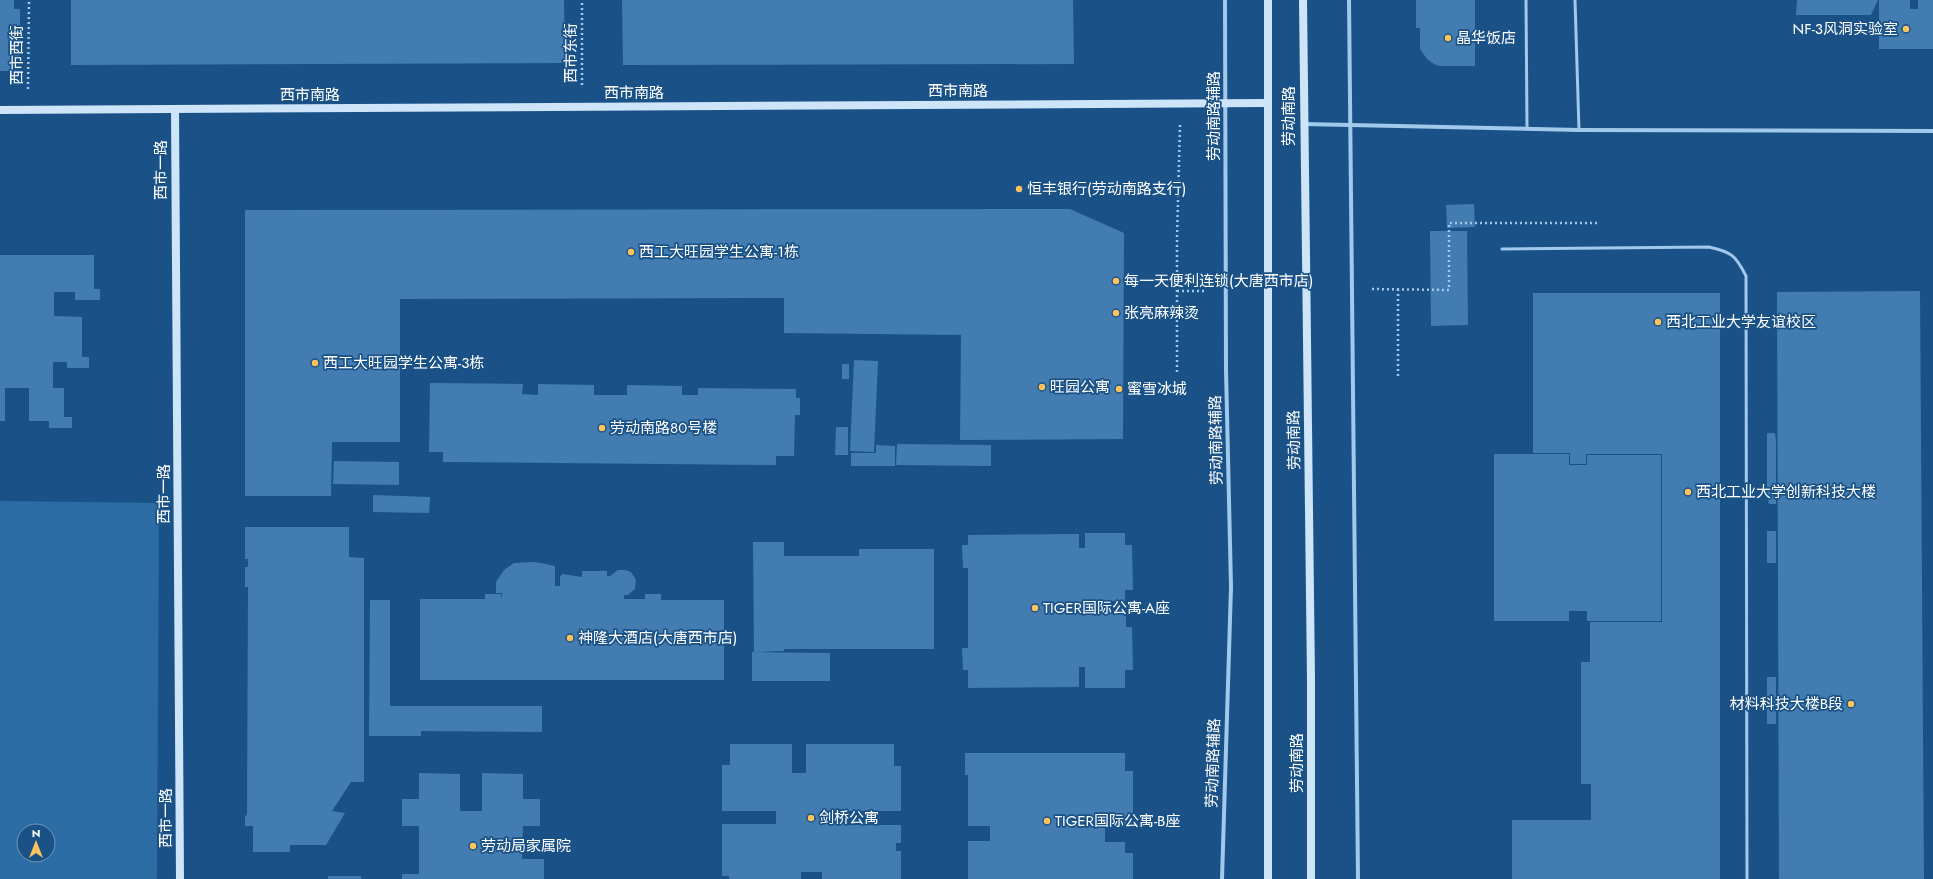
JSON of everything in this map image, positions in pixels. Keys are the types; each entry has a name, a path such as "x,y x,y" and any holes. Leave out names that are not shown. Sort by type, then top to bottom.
{"street":[{"name":"劳动南路辅路","path":"1222,879 1231,587 1226,370 1225,0"},
{"name":"劳动南路","path":"1268,0 1268,879"},
{"name":"劳动南路","path":"1303,0 1303,124 1311,680 1311,879"},
{"path":"1349,0 1358,879"},
{"name":"西市南路","path":"0,110 1267,103"},
{"name":"西市一路","path":"175,110 180,879"},
{"path":"1303,124 1579,130 1933,131"}],"lane":[{"path":"1526,0 1527,129"},
{"path":"1576,0 1579,130"},
{"path":"1502,249 1709,247 1728,252 1738,261 1746,276 1747,879"}],"path":[{"name":"西市西街","path":"28,110 29,0"},
{"name":"西市东街","path":"582,0 582,107"},
{"path":"1177,372 1177,238 1180,104"},
{"path":"1398,289 1398,376"}],"shaded area":[{"path":"0,501 159,503 157,879 0,879"}],"building":[{"path":"0,0 14,0 14,9 20,9 20,71 0,71"},
{"path":"71,0 564,0 565,63 71,65"},
{"path":"622,0 1073,0 1074,64 623,65"},
{"name":"晶华饭店","path":"1416,0 1475,0 1475,66 1440,66 1427,59 1420,49 1420,28 1416,28"},
{"path":"1797,0 1878,0 1871,15 1796,15"},
{"name":"NF-3风洞实验室","path":"1879,0 1910,0 1910,9 1918,9 1918,0 1933,0 1933,49 1879,49"},
{"path":"1474,204 1475,227 1447,228 1446,205"},
{"name":"旺园公寓","path":"1070,209 1124,233 1123,439 960,440 961,335 784,333 784,298 400,299 400,442 332,442 331,496 245,496 245,210"},
{"path":"1430,231 1467,231 1468,325 1431,326"},
{"path":"0,255 94,255 94,289 100,289 100,300 75,300 75,292 54,292 54,316 82,317 82,357 89,357 89,368 67,368 67,362 53,362 53,388 64,388 64,417 72,417 72,428 49,428 49,421 29,421 29,388 5,388 5,421 0,421"},
{"name":"材料科技大楼B段","path":"1920,291 1924,879 1779,879 1777,292"},
{"path":"1533,293 1720,293 1720,879 1512,879 1512,820 1591,820 1591,784 1581,784 1581,662 1590,662 1590,622 1662,622 1662,454 1586,454 1586,464 1570,464 1570,453 1533,453"},
{"path":"854,360 878,361 874,452 850,451"},
{"path":"842,364 849,364 849,379 842,379"},
{"path":"430,383 523,384 522,394 538,395 538,384 594,385 594,395 627,395 627,385 682,386 682,395 698,395 698,388 796,389 796,398 800,398 800,415 795,415 794,456 776,456 776,465 443,462 443,452 429,452"},
{"path":"836,427 848,427 848,455 835,455"},
{"path":"1767,433 1775,433 1776,440 1776,504 1769,504 1767,496"},
{"path":"897,444 991,445 991,466 896,465"},
{"path":"876,445 895,446 895,466 851,466 851,453 876,453"},
{"path":"1494,454 1569,454 1569,465 1587,465 1587,455 1661,455 1661,621 1587,621 1587,611 1569,611 1569,621 1494,621"},
{"path":"334,461 399,462 399,485 333,484"},
{"path":"373,495 430,497 429,513 373,512"},
{"path":"245,527 349,527 349,557 364,558 364,782 351,782 332,811 345,813 326,845 290,845 290,852 253,852 253,826 245,826 245,816 247,815 248,587 245,587 245,567 248,567 248,559 245,559"},
{"path":"1767,531 1776,531 1776,563 1767,563"},
{"name":"TIGER国际公寓-A座","path":"1085,533 1125,533 1125,545 1132,545 1133,590 1125,590 1125,601 1102,601 1102,614 1126,614 1126,627 1132,627 1133,670 1125,670 1125,688 1085,688 1085,667 1079,667 1079,687 968,688 968,670 963,670 962,648 968,648 968,568 963,568 962,545 968,545 968,535 1079,534 1079,548 1085,548"},
{"path":"753,542 784,542 784,556 859,556 859,549 934,549 934,649 784,649 784,651 754,652"},
{"path":"535,562 555,566 555,586 560,586 560,577 562,574 582,577 582,571 607,571 607,576 610,576 618,570 625,570 631,572 636,580 635,589 628,595 624,595 624,599 645,599 645,594 661,594 661,600 724,600 724,680 420,680 420,599 485,599 485,594 501,594 502,599 502,593 496,593 496,582 504,570 514,563"},
{"path":"370,600 390,600 390,706 542,706 542,732 421,731 421,736 369,736"},
{"path":"752,652 830,653 830,681 752,681"},
{"path":"1767,677 1776,677 1776,724 1767,724"},
{"name":"剑桥公寓","path":"730,744 792,744 792,773 806,773 806,744 894,744 894,766 901,766 901,811 846,811 846,825 901,825 901,843 896,843 896,851 901,851 901,879 822,879 822,872 801,872 801,879 729,879 729,876 722,876 722,824 776,824 776,811 722,811 722,765 730,765"},
{"name":"TIGER国际公寓-B座","path":"965,753 1125,753 1125,771 1133,771 1133,816 1126,816 1126,826 1105,826 1105,842 1125,842 1125,853 1133,853 1133,879 968,879 968,841 990,841 990,826 968,826 968,775 965,775"},
{"path":"419,773 460,774 460,811 482,811 482,773 523,774 523,799 540,799 540,826 523,826 522,859 544,859 544,879 402,879 402,874 419,874 419,826 402,826 402,799 419,799"},
{"path":"328,876 361,876 361,879 328,879"}],"place":[{"name":"NF-3风洞实验室","path":"1906,29"},
{"name":"晶华饭店","path":"1448,38"},
{"name":"恒丰银行(劳动南路支行)","path":"1019,189"},
{"name":"西工大旺园学生公寓-1栋","path":"631,252"},
{"name":"每一天便利连锁(大唐西市店)","path":"1116,281"},
{"name":"张亮麻辣烫","path":"1116,313"},
{"name":"西北工业大学友谊校区","path":"1658,322"},
{"name":"西工大旺园学生公寓-3栋","path":"315,363"},
{"name":"旺园公寓","path":"1042,387"},
{"name":"蜜雪冰城","path":"1119,389"},
{"name":"劳动南路80号楼","path":"602,428"},
{"name":"西北工业大学创新科技大楼","path":"1688,492"},
{"name":"TIGER国际公寓-A座","path":"1035,608"},
{"name":"神隆大酒店(大唐西市店)","path":"570,638"},
{"name":"材料科技大楼B段","path":"1851,704"},
{"name":"剑桥公寓","path":"811,818"},
{"name":"TIGER国际公寓-B座","path":"1047,821"},
{"name":"劳动局家属院","path":"473,846"}]}
